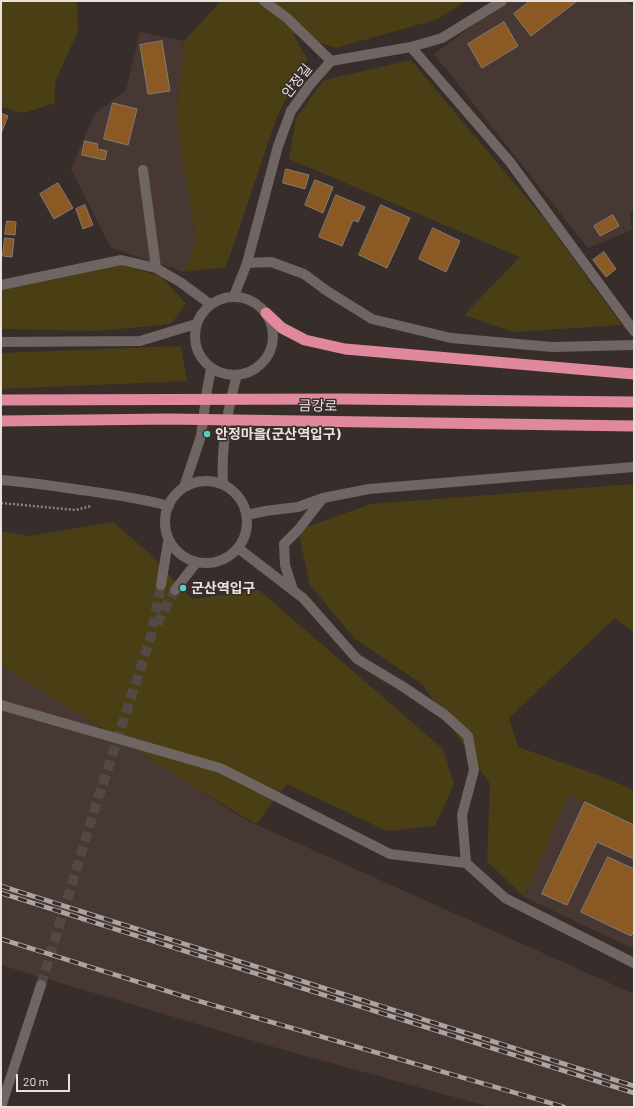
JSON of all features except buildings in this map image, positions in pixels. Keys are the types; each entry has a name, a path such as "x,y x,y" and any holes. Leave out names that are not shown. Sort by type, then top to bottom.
{"highway":[{"path":"266,313 282,328 305,340 345,349 634,374"},
{"name":"금강로","path":"1,400 341,399 634,402"},
{"name":"금강로","path":"1,421 168,419 634,426"}],"street":[{"path":"264,1 287,18 331,61"},
{"name":"안정길","path":"234,296 247,263 278,146 291,110 309,86 331,61 411,47 442,38 502,1"},
{"path":"411,47 510,162 634,331"},
{"path":"143,170 156,268"},
{"path":"1,285 121,260 156,268 180,282 210,304"},
{"path":"247,263 272,262 304,274 327,291 372,319 451,338 552,346 634,345"},
{"path":"234,296 247,298 258,304 266,313 273,332 270,353 262,364 250,372 237,376 224,374 212,369 202,360 196,349 194,336 196,324 201,312 210,304 222,298 234,296"},
{"path":"1,342 140,341 196,324"},
{"path":"184,487 201,436 207,390 212,369"},
{"path":"223,484 222,460 228,412 237,376"},
{"path":"247,515 298,507 322,498 369,489 634,467"},
{"path":"1,480 27,482 144,499 169,506"},
{"path":"161,585 168,542 165,522 169,506 174,497 184,487 203,481 223,484 244,502 247,515 247,529 243,542 234,553 223,560 196,563 183,557 168,542"},
{"path":"293,590 285,565 284,544 298,530 322,498"},
{"path":"238,548 303,598 357,659 402,686 445,715 468,736 474,770 462,815 466,863"},
{"path":"175,590 196,563"},
{"path":"1,705 220,768 390,854 466,863 505,898 634,963"},
{"path":"1,1107 41,984"}],"path":[{"path":"1,503 76,510 97,504"}],"shaded area":[{"path":"1,1 77,1 78,31 55,82 55,103 24,113 1,107"},
{"path":"221,1 466,1 438,19 336,48 293,34 307,59 278,114 226,267 184,272 196,242 176,115 184,41"},
{"path":"506,1 626,1 634,7 634,210 630,214 632,230 588,248 434,54"},
{"path":"140,32 184,41 176,115 196,242 184,272 111,248 71,169 94,115 126,90"},
{"path":"411,60 546,221 622,325 513,332 464,315 520,257 289,159 296,118 324,80"},
{"path":"121,265 161,276 186,304 171,324 98,331 1,329 1,288"},
{"path":"181,346 187,381 1,389 1,353"},
{"path":"634,484 634,633 615,618 509,718 518,747 601,776 634,790 634,826 569,795 524,897 487,861 490,784 423,685 355,639 310,585 298,530 371,504"},
{"path":"113,522 149,553 192,599 259,590 443,749 454,784 435,826 387,831 287,784 256,824 199,790 1,665 1,531 30,536"},
{"path":"1,665 246,820 634,994 634,1107 490,1107 277,1048 1,965"},
{"path":"569,795 634,825 634,949 524,897"}],"tunnel":[{"path":"41,985 96,805 151,636 161,585"},
{"path":"157,624 175,590"}],"railway":[{"path":"1,886 634,1086"},
{"path":"1,893 634,1093"},
{"path":"1,939 202,1002 564,1107"}],"place":[{"name":"안정마을(군산역입구)","path":"207,434"},
{"name":"군산역입구","path":"183,588"}]}
